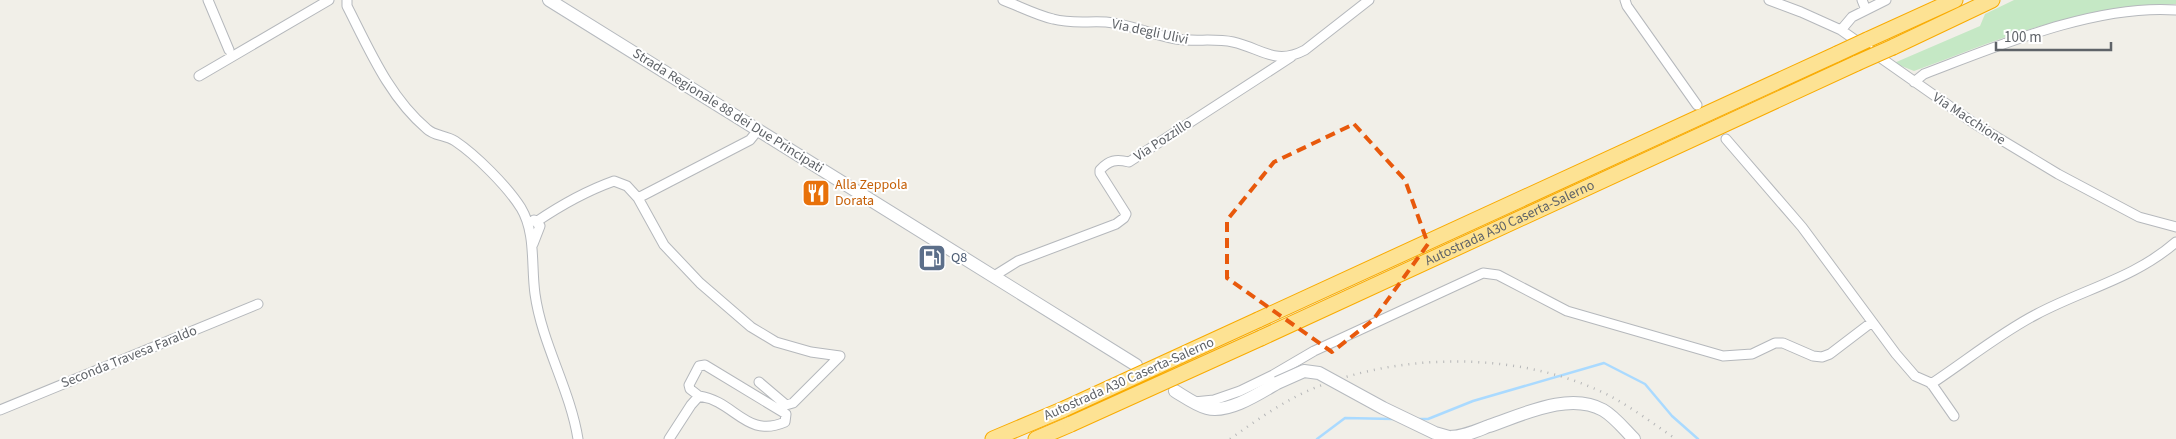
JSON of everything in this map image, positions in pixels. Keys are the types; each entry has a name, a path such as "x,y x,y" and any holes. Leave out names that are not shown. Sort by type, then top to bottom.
{"highway":[{"path":"1867,40 1941,0"},
{"path":"1867,40 1955,0"},
{"name":"Autostrada A30 Caserta-Salerno","path":"1036,439 1261,338 1857,64 1987,2"},
{"name":"Autostrada A30 Caserta-Salerno","path":"992,439 1064,409 1867,40"}],"main road":[{"name":"Strada Regionale 88 dei Due Principati","path":"549,0 1136,365"},
{"path":"1175,391 1208,408 1217,409 1246,400 1304,371 1319,372 1383,408 1435,433 1449,437 1464,435 1563,404 1584,404 1603,410 1634,439"}],"street":[{"path":"208,0 229,50"},
{"path":"199,76 328,0"},
{"path":"343,0 347,0 347,6 396,97 428,131 452,139 472,153 535,226"},
{"name":"Via degli Ulivi","path":"1003,0 1052,19 1076,24 1104,22 1126,25 1175,39 1233,42 1270,56 1290,57"},
{"path":"1290,57 1304,50 1369,0"},
{"path":"1625,0 1627,6 1697,105"},
{"name":"Via Macchione","path":"1769,0 1841,30 1975,124 2058,174 2139,217 2176,226"},
{"path":"1862,0 1866,10"},
{"path":"1841,30 1852,17 1886,0"},
{"path":"1914,82 1924,74 2056,27 2097,17 2134,12 2176,10"},
{"name":"Via Pozzillo","path":"994,276 1018,261 1116,224 1126,214 1100,173 1104,165 1112,160 1129,162 1290,57"},
{"path":"638,198 750,140 758,130"},
{"path":"1726,139 1802,227 1896,354 1915,376 1932,384 1954,416"},
{"path":"578,439 575,420 540,318 534,292 532,249 535,226 559,206 595,187 614,181 627,186 638,198 664,245 700,283 752,327 776,342 811,352 840,356 793,403 786,405 759,382"},
{"path":"1932,384 2036,314 2126,275 2150,261 2176,242"},
{"path":"1194,402 1214,400 1240,391 1273,375 1314,351 1483,274 1498,275 1567,312 1723,356 1752,354 1764,347 1783,343 1802,353 1822,357 1830,354 1872,322"},
{"name":"Seconda Travesa Faraldo","path":"0,410 258,304"},
{"path":"705,365 786,414 785,422 774,431 762,434 750,429 733,415 705,397 699,396 690,389 689,385 698,366 705,365"},
{"path":"669,439 699,396"}],"highlighted area":[{"path":"1354,124 1405,180 1428,244 1373,320 1332,352 1227,278 1227,220 1274,162"}],"green space":[{"path":"2014,0 2176,0 2176,4 2137,7 2086,15 2033,28 1914,71 1894,63 1980,26 1985,14"}],"waterway":[{"path":"1419,419 1428,419 1473,401 1604,363 1645,384 1672,416 1698,439"},
{"path":"1317,439 1345,418 1394,419"}],"railway":[{"path":"1230,439 1272,410 1317,387 1352,375 1389,367 1427,362 1505,365 1542,371 1578,382 1612,397 1676,439"}],"place":[{"name":"Alla Zeppola Dorata","path":"816,193"},
{"name":"Q8","path":"932,258"}]}
